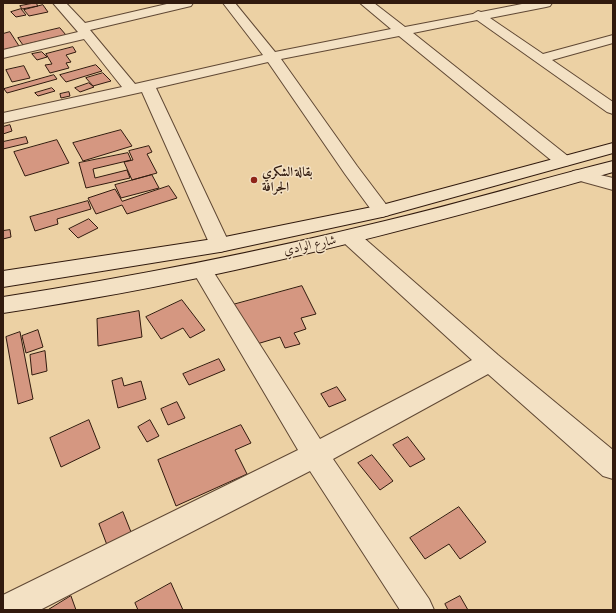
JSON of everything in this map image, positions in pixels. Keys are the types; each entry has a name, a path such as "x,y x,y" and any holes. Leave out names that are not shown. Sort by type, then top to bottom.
{"street":[{"path":"59,3 139,88 220,245"},
{"path":"3,54 187,3"},
{"path":"229,3 272,57 351,170 382,211"},
{"path":"366,3 563,161"},
{"path":"486,3 501,11"},
{"path":"3,118 272,57 401,30 546,3"},
{"path":"478,15 613,109"},
{"path":"540,59 613,39"},
{"name":"شارع الوادي","path":"3,279 220,245 382,211 613,148"},
{"name":"شارع الوادي","path":"3,305 56,298 202,270 350,237 468,207 613,166"},
{"path":"579,175 613,184"},
{"path":"350,237 490,362 613,467"},
{"path":"202,270 315,455 418,610"},
{"path":"7,610 315,455 490,362"}],"building":[{"path":"36,3 38,6 22,9 20,6"},
{"path":"43,5 48,12 29,16 24,10"},
{"path":"21,9 26,15 16,17 11,12"},
{"path":"60,28 66,35 23,45 18,38"},
{"path":"10,32 19,46 3,50 3,34"},
{"path":"73,47 76,52 66,55 71,62 66,63 69,68 50,73 45,65 52,64 46,54"},
{"path":"42,52 47,57 37,60 32,54"},
{"path":"96,65 102,71 66,82 60,75"},
{"path":"24,66 30,78 12,82 6,70"},
{"path":"103,73 111,81 93,86 86,78"},
{"path":"54,75 57,79 7,93 4,89"},
{"path":"89,83 94,87 80,92 75,88"},
{"path":"52,88 55,91 38,96 35,93"},
{"path":"69,92 70,96 61,98 60,94"},
{"path":"10,125 12,131 3,134 3,127"},
{"path":"121,130 132,146 83,161 73,143"},
{"path":"26,137 28,143 3,149 3,142"},
{"path":"57,140 69,163 25,176 14,152"},
{"path":"149,146 152,152 147,154 157,173 132,180 124,162 133,160 129,151"},
{"path":"128,153 131,160 93,169 95,178 127,170 130,178 86,188 79,163"},
{"path":"152,175 159,188 121,198 115,185"},
{"path":"169,186 177,198 127,214 122,205 96,214 88,198 115,189 122,201"},
{"path":"88,201 91,209 57,219 58,224 35,231 30,217"},
{"path":"89,219 98,228 78,238 69,229"},
{"path":"10,230 11,237 3,239 3,231"},
{"path":"302,286 316,314 301,318 306,329 294,333 300,344 285,348 280,337 247,347 225,307"},
{"path":"182,300 205,330 190,338 183,328 161,339 146,317"},
{"path":"139,311 142,337 98,346 97,319"},
{"path":"38,330 43,347 26,353 22,336"},
{"path":"20,332 33,399 18,404 6,337"},
{"path":"45,351 47,371 32,375 30,355"},
{"path":"219,359 225,370 189,385 183,374"},
{"path":"122,378 124,386 141,381 146,399 118,408 112,381"},
{"path":"337,387 346,400 329,407 321,394"},
{"path":"177,402 185,418 168,425 161,409"},
{"path":"89,420 100,448 61,467 50,438"},
{"path":"150,420 159,436 147,442 138,427"},
{"path":"241,425 251,443 235,450 247,474 176,506 158,460"},
{"path":"408,437 425,459 410,467 393,445"},
{"path":"372,455 393,481 380,490 358,463"},
{"path":"459,507 486,542 460,559 449,544 425,559 410,538"},
{"path":"123,512 131,532 107,545 99,524"},
{"path":"171,583 183,610 138,610 135,603"},
{"path":"71,596 76,610 48,610"},
{"path":"460,596 468,610 448,610 445,604"}],"place":[{"name":"بقالة الشكري الجرافة","path":"254,180"}]}
